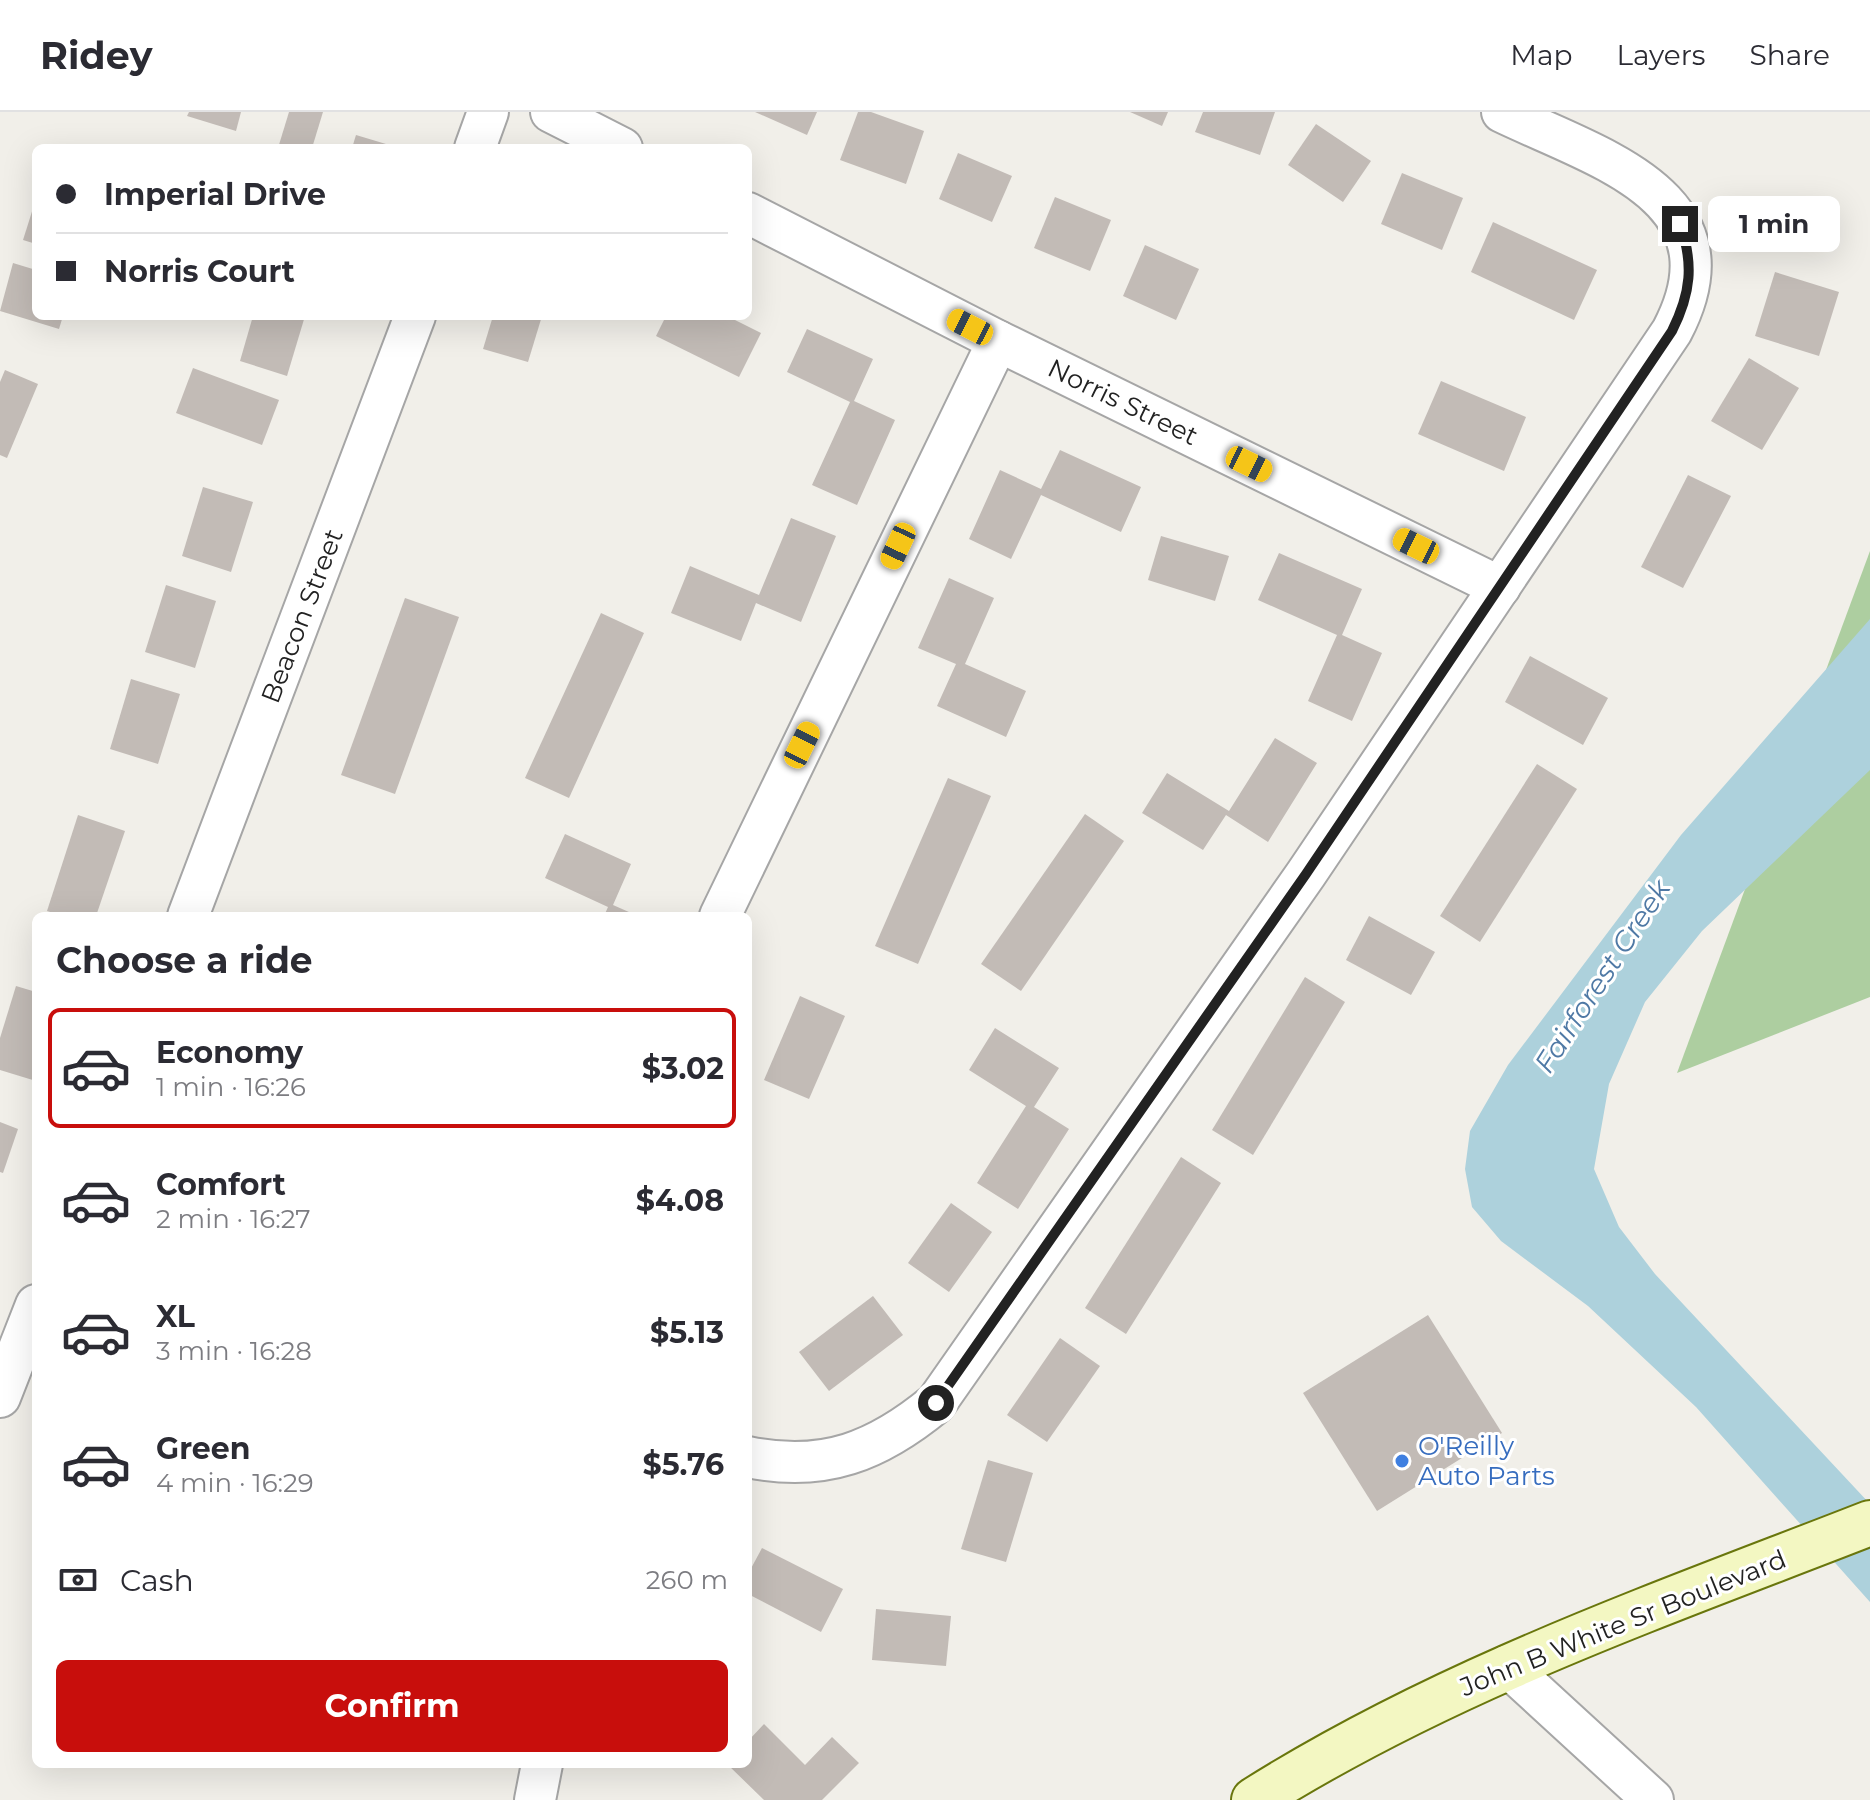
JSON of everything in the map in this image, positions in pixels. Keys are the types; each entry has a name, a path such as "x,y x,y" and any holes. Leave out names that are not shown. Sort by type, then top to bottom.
{"main road":[{"name":"John B White Sr Boulevard","path":"1254,1800 1367,1735 1507,1666 1870,1523"}],"street":[{"path":"476,144 488,112"},
{"path":"551,112 614,144"},
{"path":"752,1458 775,1462 819,1462 862,1451 902,1431 936,1403 1280,912 1672,331 1685,306 1691,279 1689,250 1680,224 1665,200 1644,181 1502,112"},
{"name":"Norris Street","path":"752,215 998,341 1500,587"},
{"name":"Beacon Street","path":"190,912 413,320"},
{"path":"722,912 998,341"},
{"path":"0,1397 32,1315"},
{"path":"1507,1666 1653,1800"},
{"path":"535,1800 541,1768"}],"green space":[{"path":"1870,551 1870,997 1677,1073"}],"water":[{"name":"Fairforest Creek","path":"1870,619 1870,770 1702,931 1645,1002 1609,1084 1594,1169 1619,1227 1655,1274 1870,1504 1870,1602 1696,1407 1588,1306 1501,1241 1472,1207 1465,1169 1470,1131 1508,1065 1681,835"}],"building":[{"path":"189,112 241,112 236,131 187,116"},
{"path":"289,112 323,112 313,144 279,144"},
{"path":"755,112 817,112 807,135"},
{"path":"858,112 871,112 924,131 906,184 840,160"},
{"path":"1130,112 1168,112 1162,126"},
{"path":"1203,112 1275,112 1260,155 1195,132"},
{"path":"1316,124 1371,161 1343,202 1288,165"},
{"path":"356,135 386,144 353,144"},
{"path":"958,153 1012,176 992,222 939,199"},
{"path":"1402,173 1463,198 1442,250 1381,224"},
{"path":"1055,197 1111,220 1090,271 1034,248"},
{"path":"32,212 32,243 23,240"},
{"path":"1493,222 1597,270 1574,320 1471,272"},
{"path":"1145,245 1199,269 1176,320 1123,296"},
{"path":"13,263 32,269 32,320 62,320 59,329 0,311"},
{"path":"1775,272 1839,292 1819,356 1755,336"},
{"path":"252,320 304,320 287,376 240,361"},
{"path":"492,320 541,320 528,362 483,349"},
{"path":"664,320 735,320 761,333 739,377 656,336"},
{"path":"807,329 873,359 854,401 895,420 857,505 812,485 850,402 787,372"},
{"path":"1749,358 1799,388 1762,450 1711,421"},
{"path":"193,368 279,400 262,445 176,413"},
{"path":"5,370 38,384 7,458 0,455 0,382"},
{"path":"1441,381 1526,417 1504,471 1418,434"},
{"path":"1060,450 1141,487 1121,532 1041,495 1011,559 969,539 1000,470 1041,489"},
{"path":"1688,475 1731,496 1683,588 1641,567"},
{"path":"203,487 253,502 231,572 182,556"},
{"path":"791,518 836,536 801,622 756,603 741,641 671,613 690,566 759,595"},
{"path":"1161,536 1229,556 1215,601 1148,580"},
{"path":"1279,553 1362,589 1342,635 1382,653 1352,721 1308,701 1337,635 1258,600"},
{"path":"949,578 994,598 965,664 1026,691 1006,737 937,706 956,664 918,648"},
{"path":"166,585 216,601 195,668 145,652"},
{"path":"405,598 459,617 395,794 341,775"},
{"path":"601,613 644,633 569,798 525,778"},
{"path":"1530,656 1608,698 1583,745 1505,702"},
{"path":"131,679 180,694 158,764 110,749"},
{"path":"1275,738 1317,763 1268,842 1226,815 1203,850 1142,813 1167,773 1229,811"},
{"path":"1537,764 1577,789 1480,942 1440,916"},
{"path":"948,778 991,796 918,964 875,946"},
{"path":"1085,814 1124,841 1021,991 981,964"},
{"path":"78,815 125,831 97,912 47,911"},
{"path":"565,834 631,864 613,905 629,912 606,912 608,907 545,878"},
{"path":"1369,916 1435,952 1411,995 1346,960"},
{"path":"1305,977 1345,1002 1253,1155 1212,1130"},
{"path":"16,986 32,991 32,1080 0,1070 0,1038"},
{"path":"800,996 845,1016 809,1099 764,1080"},
{"path":"995,1028 1059,1068 1034,1107 1069,1129 1018,1209 977,1183 1026,1106 969,1070"},
{"path":"0,1122 18,1129 3,1173 0,1172"},
{"path":"1181,1157 1221,1183 1126,1334 1085,1308"},
{"path":"951,1203 992,1232 949,1292 908,1263"},
{"path":"873,1296 903,1335 829,1391 799,1352"},
{"path":"1428,1315 1502,1433 1377,1511 1303,1393"},
{"path":"1060,1338 1100,1366 1047,1442 1007,1415"},
{"path":"988,1460 1033,1473 1006,1562 961,1549"},
{"path":"762,1548 843,1589 821,1632 752,1596 752,1567"},
{"path":"876,1609 951,1616 946,1666 872,1660"},
{"path":"764,1724 805,1765 832,1737 859,1763 822,1800 764,1800 731,1768 752,1768 752,1737"}],"place":[{"name":"O'Reilly Auto Parts","path":"1402,1461"}],"route":[{"path":"936,1403 1306,874 1672,331 1685,306 1691,279 1689,250 1680,224"}]}
